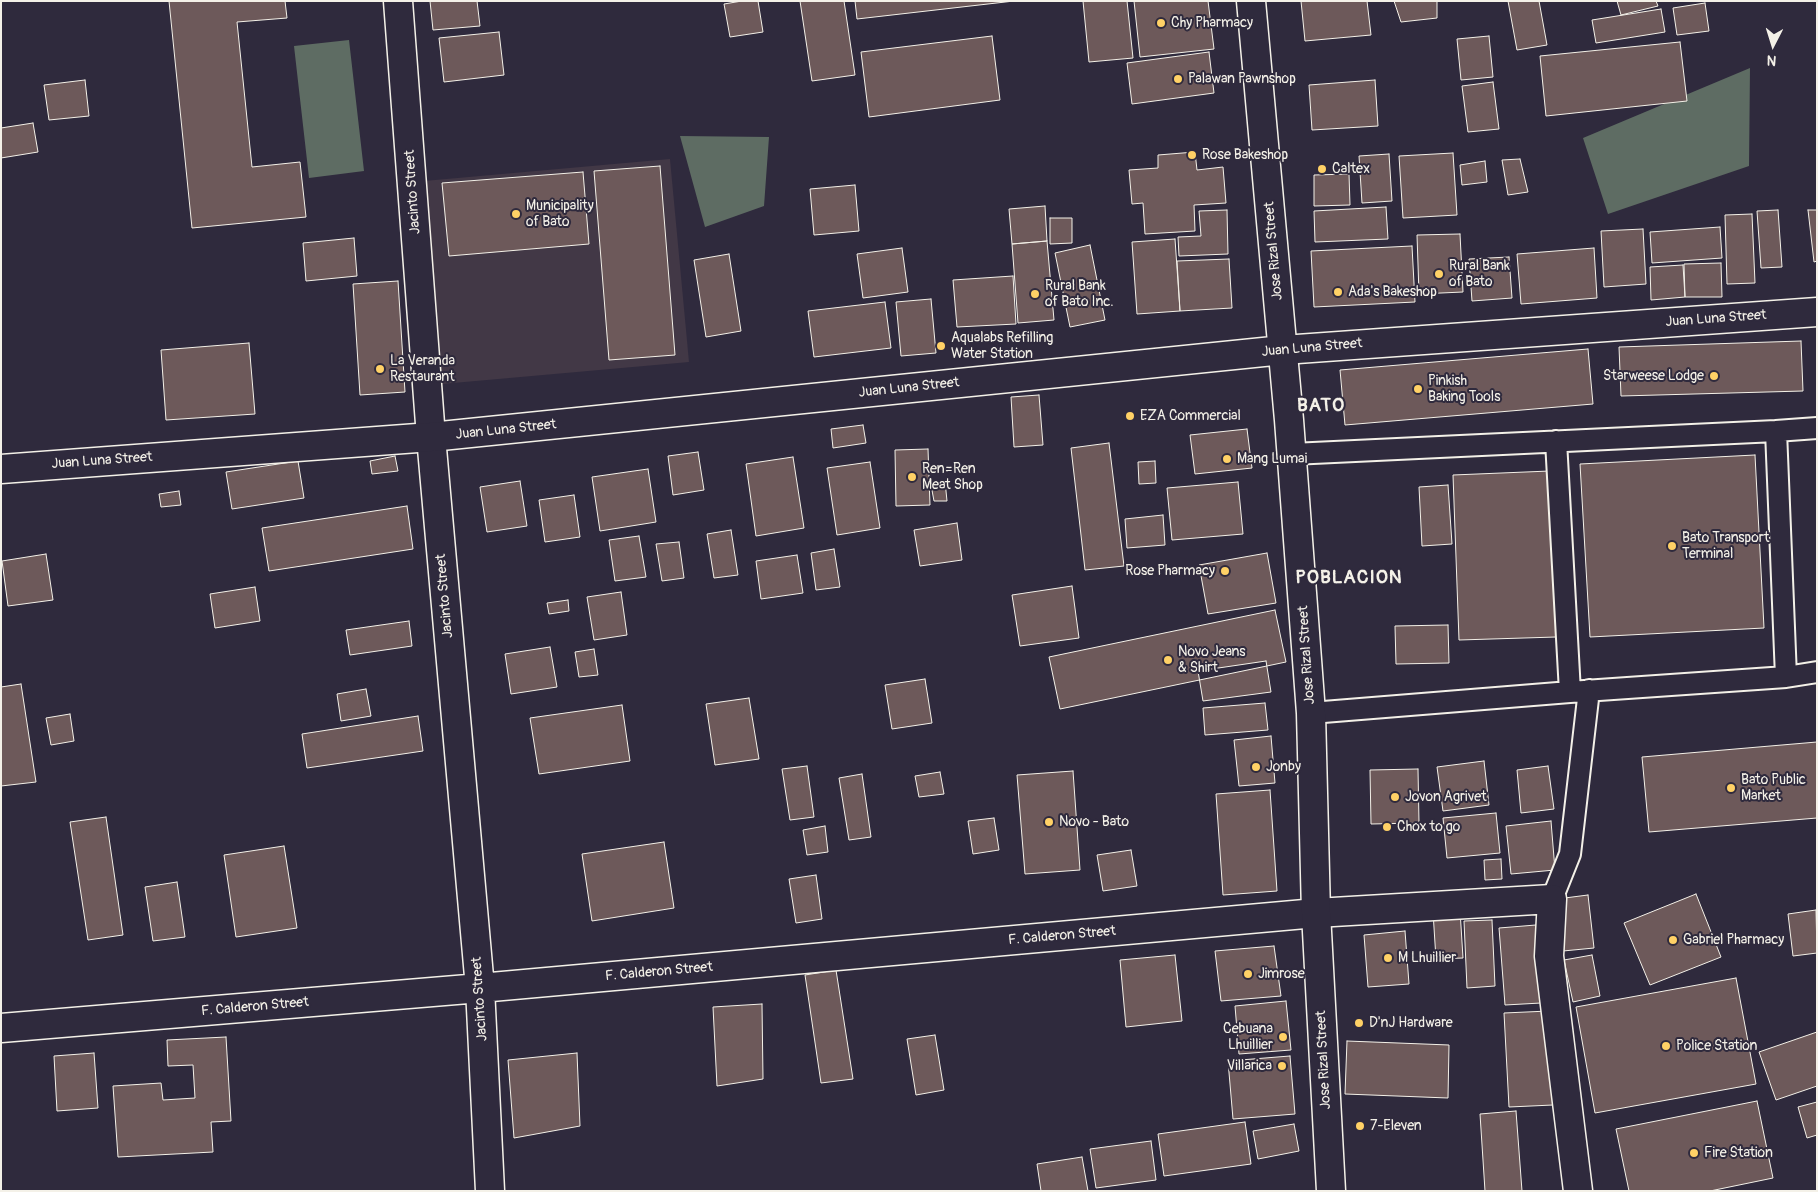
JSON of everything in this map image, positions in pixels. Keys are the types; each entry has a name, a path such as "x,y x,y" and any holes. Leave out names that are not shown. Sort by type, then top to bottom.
{"street":[{"name":"Jacinto Street","path":"398,1 431,438 480,988 490,1191"},
{"name":"Jose Rizal Street","path":"1251,1 1292,454 1311,713 1316,914 1331,1191"},
{"name":"Juan Luna Street","path":"1,469 431,438 1283,350 1817,312"},
{"name":"F. Calderon Street","path":"1,1028 480,988 1316,914 1552,899"},
{"path":"1552,899 1548,956 1578,1191"}],"lane":[{"path":"1292,454 1817,428"},
{"path":"1776,431 1786,677"},
{"path":"1552,899 1570,854 1580,691 1556,441"},
{"path":"1311,713 1580,691 1786,677 1817,672"}],"shaded area":[{"path":"349,40 364,171 309,178 294,46"},
{"path":"1750,68 1749,166 1608,214 1583,138"},
{"path":"680,136 769,137 764,206 705,227"},
{"path":"670,159 689,362 442,384 424,181"}],"building":[{"path":"169,1 285,1 287,18 237,22 252,167 300,162 306,217 192,228"},
{"path":"430,1 477,1 480,26 433,30"},
{"path":"758,1 763,32 730,37 724,4"},
{"path":"800,1 844,1 855,75 812,81"},
{"path":"855,1 1014,1 857,19"},
{"path":"1083,1 1127,1 1133,58 1089,62"},
{"path":"1134,1 1208,1 1214,49 1140,57"},
{"path":"1301,1 1367,1 1371,35 1305,41"},
{"path":"1394,1 1437,1 1437,18 1401,22"},
{"path":"1508,1 1539,1 1547,45 1517,50"},
{"path":"1617,1 1656,1 1658,6 1621,15"},
{"path":"1705,3 1709,31 1677,35 1673,8"},
{"path":"1661,9 1665,32 1596,43 1592,20"},
{"path":"499,32 504,75 444,82 439,38"},
{"path":"992,36 1000,100 869,117 861,52"},
{"path":"1489,36 1493,77 1461,80 1457,39"},
{"path":"1680,42 1687,101 1546,116 1540,56"},
{"path":"1209,52 1214,93 1132,104 1127,63"},
{"path":"85,80 89,116 49,120 44,85"},
{"path":"1375,80 1378,126 1312,130 1309,85"},
{"path":"1493,82 1499,129 1468,132 1462,86"},
{"path":"33,123 38,152 1,158 1,128"},
{"path":"1195,152 1197,170 1223,167 1226,203 1194,205 1195,231 1145,234 1143,203 1132,204 1129,170 1158,168 1158,155"},
{"path":"1453,153 1457,215 1403,218 1399,156"},
{"path":"1389,154 1392,201 1362,203 1359,156"},
{"path":"1520,159 1528,192 1508,195 1502,160"},
{"path":"1485,161 1487,182 1462,185 1460,165"},
{"path":"660,166 675,355 609,360 594,171"},
{"name":"Municipality of Bato","path":"583,172 589,244 449,256 442,183"},
{"path":"1349,174 1350,205 1314,206 1314,175"},
{"path":"855,185 859,231 814,235 810,189"},
{"path":"1045,206 1047,241 1012,244 1009,209"},
{"path":"1386,207 1388,239 1315,242 1314,211"},
{"path":"1227,210 1228,254 1179,256 1178,237 1201,236 1199,211"},
{"path":"1778,210 1782,267 1761,268 1757,211"},
{"path":"1808,210 1817,210 1817,261 1814,262"},
{"path":"1752,214 1755,283 1727,284 1725,215"},
{"path":"1050,218 1072,218 1072,243 1050,244"},
{"path":"1720,227 1722,258 1652,263 1650,232"},
{"path":"1643,229 1646,284 1604,287 1601,231"},
{"path":"1460,234 1463,292 1419,294 1417,235"},
{"path":"354,238 357,276 306,281 303,243"},
{"path":"1175,239 1180,311 1137,314 1132,242"},
{"path":"1047,241 1054,320 1018,323 1012,244"},
{"path":"1090,245 1105,320 1070,327 1055,253"},
{"path":"1412,246 1415,302 1314,307 1311,251"},
{"path":"902,248 908,292 863,298 857,254"},
{"path":"1594,248 1597,298 1521,304 1517,254"},
{"path":"729,254 741,331 706,337 694,260"},
{"path":"1509,257 1512,298 1472,301 1469,259"},
{"path":"1229,259 1232,308 1180,311 1177,261"},
{"path":"1721,263 1722,297 1685,297 1684,264"},
{"path":"1683,265 1685,297 1651,300 1650,267"},
{"path":"1013,276 1016,324 957,327 953,280"},
{"path":"398,281 405,392 360,395 353,284"},
{"path":"931,299 936,353 901,356 896,302"},
{"path":"885,302 891,348 814,357 808,311"},
{"path":"1801,341 1803,391 1621,396 1619,347"},
{"path":"249,343 255,414 166,420 161,350"},
{"path":"1588,349 1593,404 1345,425 1340,370"},
{"path":"1039,395 1043,445 1014,447 1011,397"},
{"path":"863,425 866,443 833,448 831,429"},
{"path":"1247,429 1252,468 1195,474 1190,435"},
{"path":"1109,443 1124,566 1085,570 1071,448"},
{"name":"Ren=Ren Meat Shop","path":"928,449 930,505 896,506 895,450"},
{"path":"698,452 704,490 673,495 668,456"},
{"name":"Bato Transport Terminal","path":"1755,455 1764,628 1590,637 1580,464"},
{"path":"395,456 398,471 372,474 370,461"},
{"path":"793,457 804,528 756,536 746,464"},
{"path":"298,461 304,498 232,509 226,472"},
{"path":"1155,461 1156,483 1139,484 1138,462"},
{"path":"870,462 880,528 837,535 827,468"},
{"path":"648,469 656,522 600,531 592,477"},
{"path":"1550,471 1556,637 1459,640 1453,475"},
{"path":"520,481 527,526 487,532 480,487"},
{"path":"945,481 947,501 934,501 931,485"},
{"path":"1238,482 1243,534 1172,540 1167,488"},
{"path":"1448,485 1452,544 1422,546 1419,487"},
{"path":"179,491 181,505 161,507 159,494"},
{"path":"574,495 580,537 545,542 539,500"},
{"path":"407,506 413,549 269,571 262,528"},
{"path":"1163,515 1165,545 1127,548 1125,519"},
{"path":"957,523 962,560 920,566 914,530"},
{"path":"731,530 738,575 714,578 707,534"},
{"path":"639,536 646,577 615,581 609,540"},
{"path":"679,542 684,578 662,581 656,544"},
{"path":"834,549 840,587 816,590 811,553"},
{"path":"1267,553 1276,603 1208,614 1199,565"},
{"path":"46,554 53,600 8,606 2,561"},
{"path":"797,555 803,593 761,599 756,561"},
{"path":"1072,586 1079,638 1020,646 1012,595"},
{"path":"255,587 260,621 215,628 210,594"},
{"path":"621,592 627,635 594,640 587,597"},
{"path":"568,600 569,611 549,614 547,603"},
{"name":"Novo Jeans & Shirt","path":"1275,610 1286,662 1060,709 1049,657"},
{"path":"409,621 412,646 350,655 346,630"},
{"path":"1448,625 1449,663 1396,664 1395,626"},
{"path":"550,647 557,687 511,694 505,654"},
{"path":"594,649 598,675 579,677 575,652"},
{"path":"1266,661 1271,692 1203,701 1198,671"},
{"path":"925,679 932,723 892,729 885,685"},
{"path":"21,684 36,782 1,786 1,687"},
{"path":"366,689 371,716 341,721 337,694"},
{"path":"749,698 759,759 715,765 706,704"},
{"path":"1265,703 1268,730 1205,735 1203,708"},
{"path":"622,705 630,761 539,774 530,718"},
{"path":"70,714 74,741 51,745 46,718"},
{"path":"418,716 423,751 307,768 302,734"},
{"path":"1271,736 1275,783 1239,786 1234,740"},
{"name":"Bato Public Market","path":"1817,742 1817,818 1649,832 1642,757"},
{"path":"1484,761 1489,805 1443,811 1437,767"},
{"path":"807,766 814,817 790,820 782,769"},
{"path":"1548,766 1554,809 1521,813 1517,770"},
{"path":"1418,769 1419,823 1371,824 1370,770"},
{"name":"Novo - Bato","path":"1073,771 1080,870 1025,874 1017,775"},
{"path":"940,772 944,794 919,797 915,776"},
{"path":"862,774 871,837 849,840 839,778"},
{"path":"1270,790 1277,891 1223,895 1216,794"},
{"path":"1496,813 1500,853 1447,858 1443,818"},
{"path":"106,817 123,935 88,940 70,822"},
{"path":"994,818 999,850 973,854 968,821"},
{"path":"1551,821 1555,870 1511,874 1506,826"},
{"path":"825,826 828,852 807,855 803,830"},
{"path":"664,842 674,908 592,921 582,854"},
{"path":"284,846 297,928 236,937 224,855"},
{"path":"1131,850 1137,886 1103,891 1097,855"},
{"path":"1501,859 1502,879 1485,880 1484,860"},
{"path":"816,875 822,919 796,923 789,879"},
{"path":"177,882 185,937 153,941 145,887"},
{"name":"Gabriel Pharmacy","path":"1696,894 1721,957 1650,985 1624,923"},
{"path":"1588,895 1594,948 1563,951 1557,899"},
{"path":"1460,910 1463,958 1436,959 1433,912"},
{"path":"1816,910 1817,953 1793,956 1788,914"},
{"path":"1492,920 1495,986 1467,988 1464,921"},
{"path":"1536,925 1541,1003 1505,1005 1499,928"},
{"path":"1405,931 1409,984 1368,987 1364,935"},
{"name":"Jimrose","path":"1274,946 1281,996 1221,1001 1215,951"},
{"path":"1175,955 1182,1021 1126,1027 1120,960"},
{"path":"1592,955 1600,996 1573,1002 1564,960"},
{"path":"836,970 853,1079 821,1083 805,975"},
{"name":"Police Station","path":"1736,978 1756,1084 1595,1113 1576,1007"},
{"path":"1286,1001 1291,1050 1239,1054 1235,1006"},
{"path":"762,1004 763,1079 717,1086 713,1007"},
{"path":"1549,1011 1553,1105 1509,1107 1504,1013"},
{"path":"1817,1032 1817,1086 1776,1100 1759,1052"},
{"path":"935,1035 944,1090 916,1095 907,1039"},
{"path":"226,1037 231,1121 211,1122 213,1152 118,1157 113,1086 161,1083 163,1100 195,1098 193,1065 168,1066 167,1040"},
{"path":"1347,1041 1449,1045 1448,1098 1345,1094"},
{"path":"94,1053 98,1108 57,1111 54,1056"},
{"path":"577,1053 580,1126 514,1138 508,1060"},
{"path":"1290,1056 1295,1114 1233,1119 1228,1061"},
{"name":"Fire Station","path":"1757,1101 1773,1178 1710,1191 1629,1191 1616,1129"},
{"path":"1817,1102 1817,1135 1807,1138 1798,1107"},
{"path":"1516,1111 1522,1191 1485,1191 1480,1114"},
{"path":"1245,1122 1251,1164 1164,1176 1158,1134"},
{"path":"1294,1124 1299,1151 1258,1159 1253,1131"},
{"path":"1151,1141 1156,1180 1096,1188 1090,1149"},
{"path":"1082,1157 1088,1191 1041,1191 1037,1164"}],"place":[{"name":"Chy Pharmacy","path":"1161,23"},
{"name":"Palawan Pawnshop","path":"1178,79"},
{"name":"Rose Bakeshop","path":"1192,155"},
{"name":"Caltex","path":"1322,169"},
{"name":"Municipality of Bato","path":"516,214"},
{"name":"Rural Bank of Bato","path":"1439,274"},
{"name":"Ada's Bakeshop","path":"1338,292"},
{"name":"Rural Bank of Bato Inc.","path":"1035,294"},
{"name":"Aqualabs Refilling Water Station","path":"941,346"},
{"name":"La Veranda Restaurant","path":"380,369"},
{"name":"Starweese Lodge","path":"1714,376"},
{"name":"Pinkish Baking Tools","path":"1418,389"},
{"name":"EZA Commercial","path":"1130,416"},
{"name":"Mang Lumai","path":"1227,459"},
{"name":"Ren=Ren Meat Shop","path":"912,477"},
{"name":"Bato Transport Terminal","path":"1672,546"},
{"name":"Rose Pharmacy","path":"1225,571"},
{"name":"Novo Jeans & Shirt","path":"1168,660"},
{"name":"Jonby","path":"1256,767"},
{"name":"Bato Public Market","path":"1731,788"},
{"name":"Jovon Agrivet","path":"1395,797"},
{"name":"Novo - Bato","path":"1049,822"},
{"name":"Chox to go","path":"1387,827"},
{"name":"Gabriel Pharmacy","path":"1673,940"},
{"name":"M Lhuillier","path":"1388,958"},
{"name":"Jimrose","path":"1248,974"},
{"name":"D'nJ Hardware","path":"1359,1023"},
{"name":"Cebuana Lhuillier","path":"1283,1037"},
{"name":"Police Station","path":"1666,1046"},
{"name":"Villarica","path":"1282,1066"},
{"name":"7-Eleven","path":"1360,1126"},
{"name":"Fire Station","path":"1694,1153"}],"district":[{"name":"BATO","path":"1321,406"},
{"name":"POBLACION","path":"1349,578"}]}
